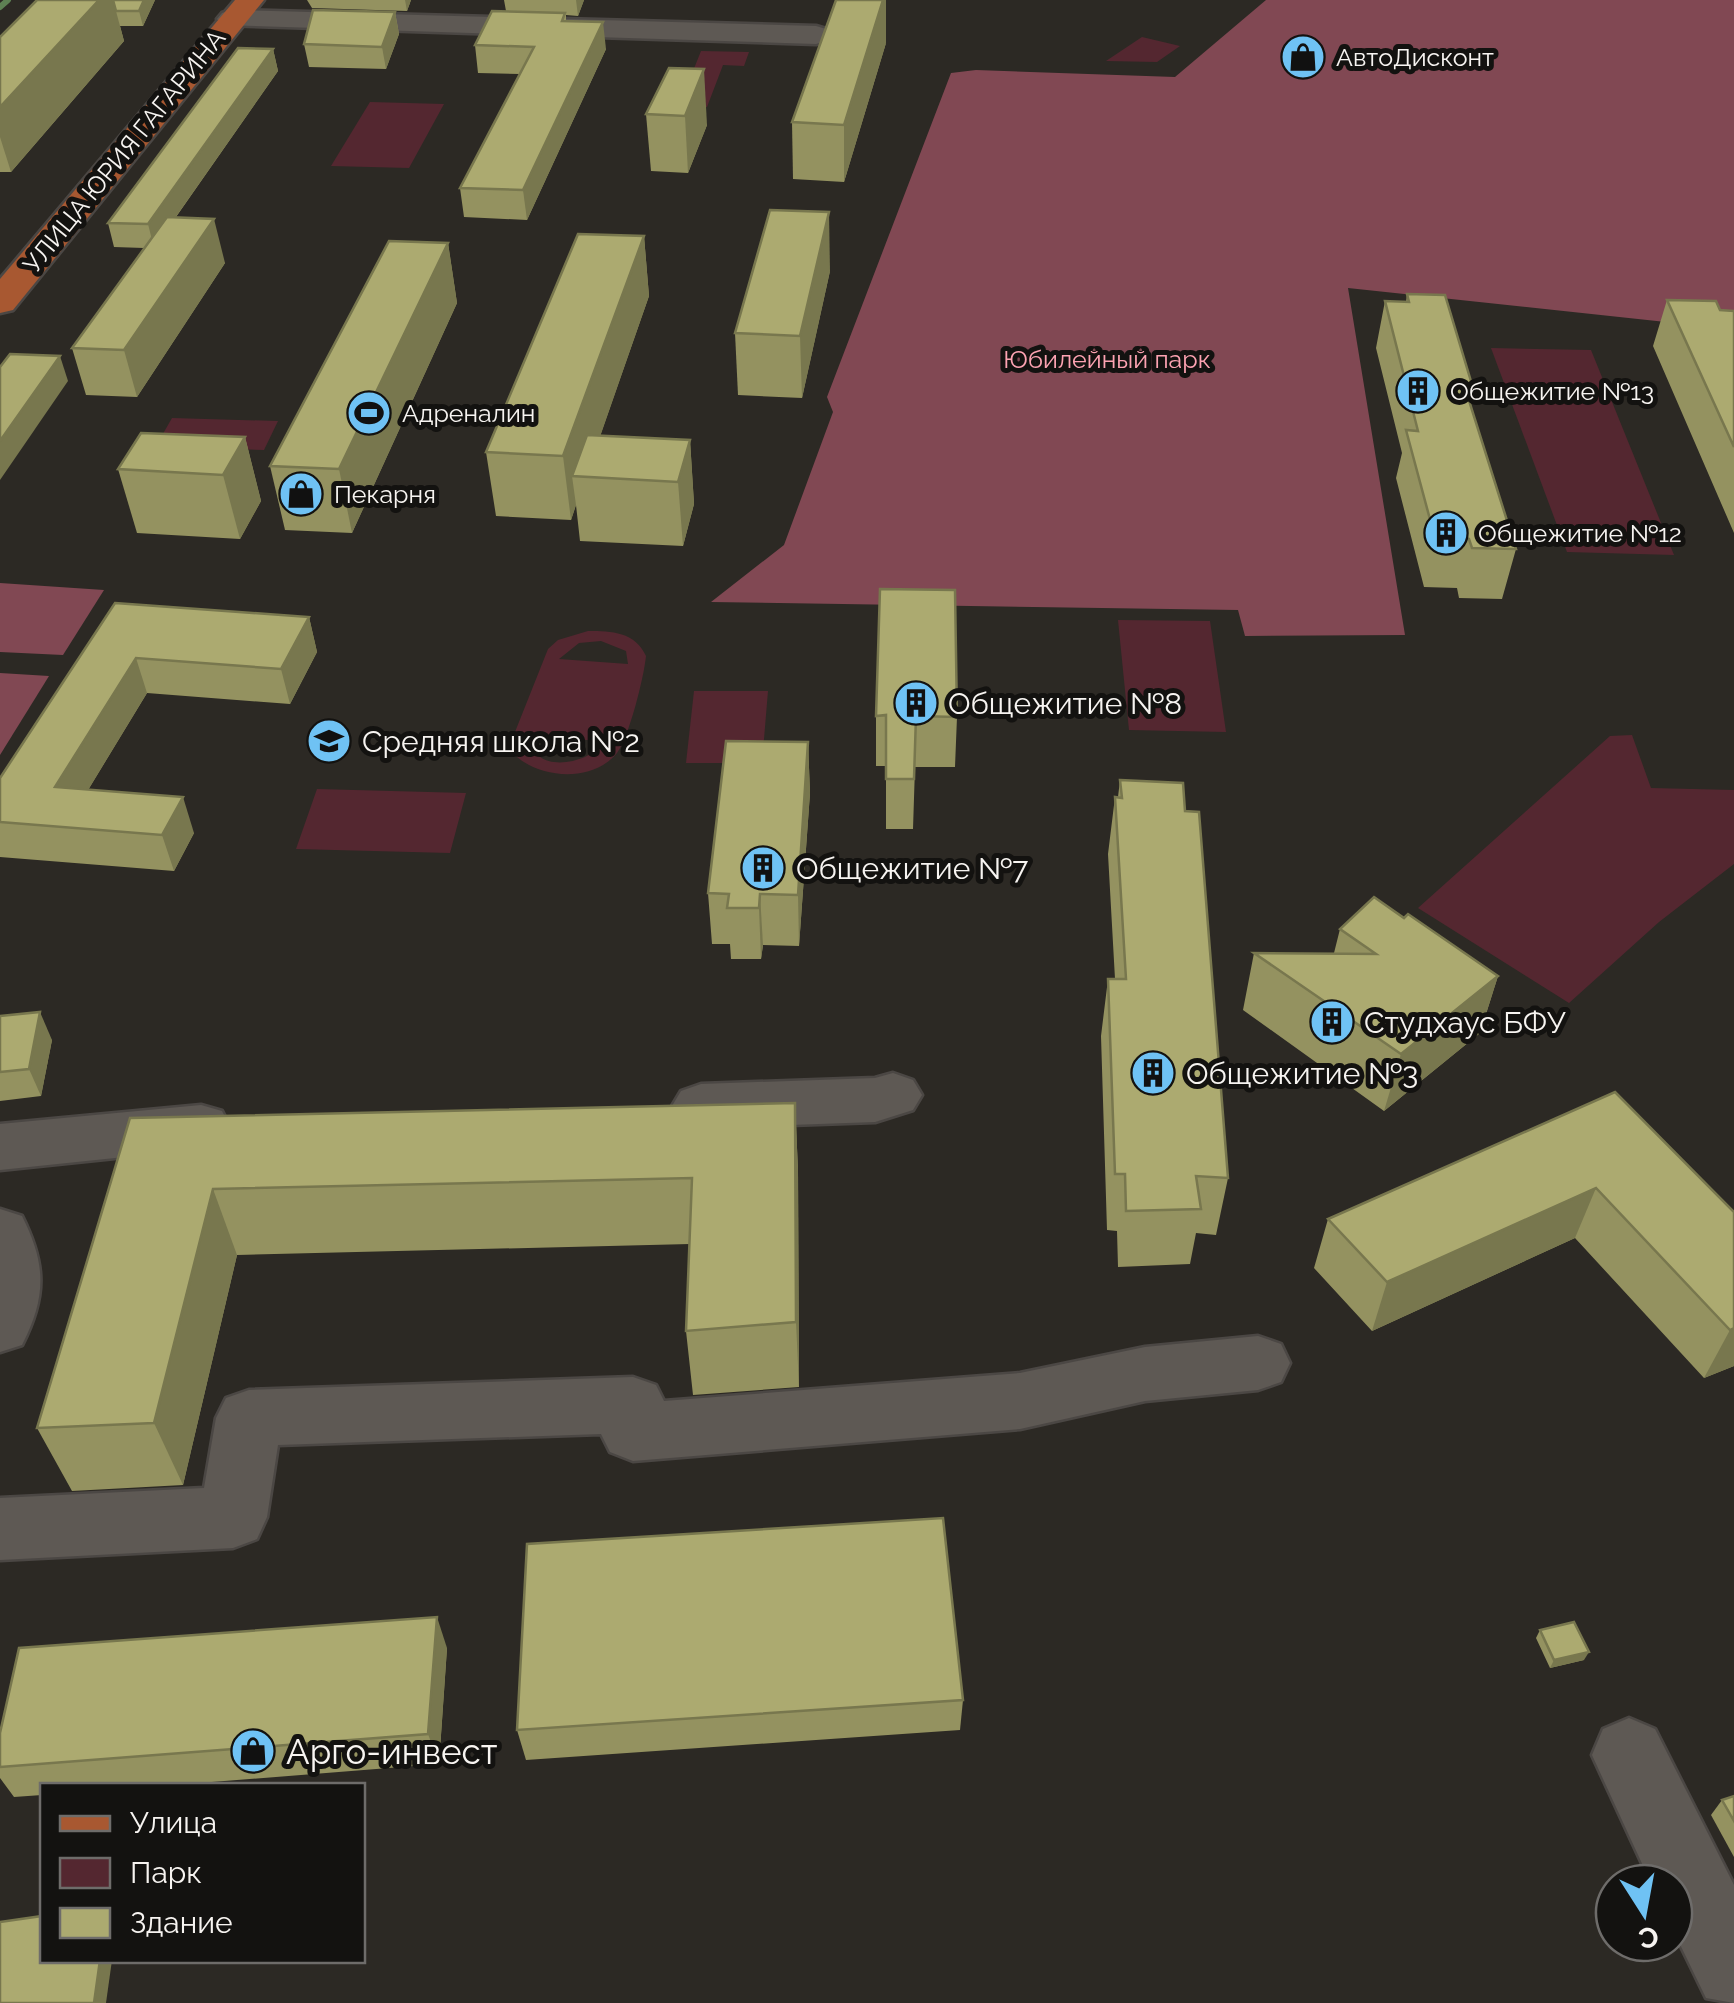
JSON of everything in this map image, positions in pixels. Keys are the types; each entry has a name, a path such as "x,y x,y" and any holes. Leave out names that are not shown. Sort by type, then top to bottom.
{"main road":[{"name":"УЛИЦА ЮРИЯ ГАГАРИНА","path":"0,264 232,6"},
{"name":"УЛИЦА ЮРИЯ ГАГАРИНА","path":"0,302 232,6"}],"street":[{"path":"232,6 816,35"},
{"path":"648,1108 875,1100 893,1095"},
{"path":"0,1147 145,1130 260,1124"},
{"path":"0,1233 12,1276 0,1326"},
{"path":"0,1529 234,1517 248,1418 633,1405 633,1432 1020,1400 1145,1374 1258,1363"},
{"path":"1629,1755 1734,1970"}],"green space":[{"name":"Юбилейный парк","path":"1266,0 1734,0 1734,335 1703,326 1348,288 1405,635 1245,636 1238,610 711,602 784,545 833,412 827,397 951,73 976,70 1175,77"},
{"path":"1142,37 1180,46 1157,62 1106,61"},
{"path":"701,51 749,52 744,66 723,65 707,107 679,106"},
{"path":"370,102 444,104 409,168 331,166"},
{"path":"1491,348 1591,350 1674,555 1567,552"},
{"path":"172,418 278,421 264,450 156,446"},
{"path":"0,583 104,590 63,655 0,652"},
{"path":"1118,620 1210,621 1226,732 1129,730"},
{"path":"588,631 614,633 636,642 646,656 622,745 607,762 582,773 554,773 528,764 517,757 513,737 548,649 558,640","holes":["601,641 626,651 628,664 559,659 579,643","531,737 604,741 604,742 586,756 562,762 540,757"]},
{"path":"0,673 49,676 0,755"},
{"path":"694,691 768,691 762,763 686,763"},
{"path":"1632,735 1651,788 1734,790 1734,864 1659,922 1569,1003 1418,908 1610,736"},
{"path":"317,789 466,793 450,853 296,849"}],"building":[{"path":"37,0 99,0 0,107 0,37"},
{"path":"113,0 144,0 139,11 116,11"},
{"path":"836,0 883,0 844,125 792,122"},
{"path":"313,10 395,12 382,47 304,44"},
{"path":"492,11 565,13 562,21 603,22 523,190 460,188 534,47 475,45"},
{"path":"238,48 273,49 148,224 108,223"},
{"path":"669,68 704,69 685,116 646,114"},
{"path":"770,210 829,212 800,336 735,333"},
{"path":"167,217 214,219 124,350 72,348"},
{"path":"578,234 644,236 563,456 486,452"},
{"path":"389,241 448,243 339,469 270,466"},
{"path":"1407,294 1445,295 1473,388 1465,388 1516,549 1472,548 1469,539 1435,538 1406,430 1418,431 1385,301 1409,302"},
{"path":"1667,300 1716,301 1720,310 1734,311 1734,447"},
{"path":"10,354 60,356 0,441 0,367"},
{"path":"141,433 245,437 223,475 118,469"},
{"path":"587,435 690,440 678,482 572,476"},
{"name":"Общежитие №8","path":"880,589 955,590 957,717 916,716 914,779 886,779 886,715 876,716"},
{"path":"115,603 309,617 281,669 136,658 55,787 183,797 162,835 0,822 0,778"},
{"name":"Общежитие №7","path":"726,741 808,742 798,895 760,894 759,908 727,908 729,894 708,893"},
{"path":"1120,780 1183,783 1185,811 1199,812 1228,1178 1196,1176 1201,1209 1126,1211 1125,1174 1115,1174 1108,979 1126,979 1115,797 1122,798"},
{"path":"1374,897 1404,918 1408,914 1498,976 1401,1054 1254,953 1376,954 1340,929"},
{"path":"40,1012 29,1069 0,1072 0,1016"},
{"path":"1615,1092 1734,1212 1734,1328 1730,1330 1596,1188 1387,1282 1328,1219"},
{"path":"795,1103 796,1322 686,1331 692,1178 213,1189 154,1423 37,1428 130,1118"},
{"path":"943,1518 963,1700 517,1730 527,1544"},
{"path":"437,1617 428,1734 0,1767 0,1733 19,1648"},
{"path":"1574,1622 1589,1652 1554,1660 1540,1630"},
{"path":"1734,1796 1734,1821 1722,1800"},
{"path":"40,1916 40,1963 100,1963 94,2003 0,2003 0,1922"}],"waterway":[{"path":"0,7 8,0"}],"place":[{"name":"АвтоДисконт","path":"1303,57"},
{"name":"Общежитие №13","path":"1418,391"},
{"name":"Адреналин","path":"369,413"},
{"name":"Пекарня","path":"301,494"},
{"name":"Общежитие №12","path":"1446,533"},
{"name":"Общежитие №8","path":"916,703"},
{"name":"Средняя школа №2","path":"329,741"},
{"name":"Общежитие №7","path":"763,868"},
{"name":"Студхаус БФУ","path":"1332,1022"},
{"name":"Общежитие №3","path":"1153,1073"},
{"name":"Арго-инвест","path":"253,1751"}]}
